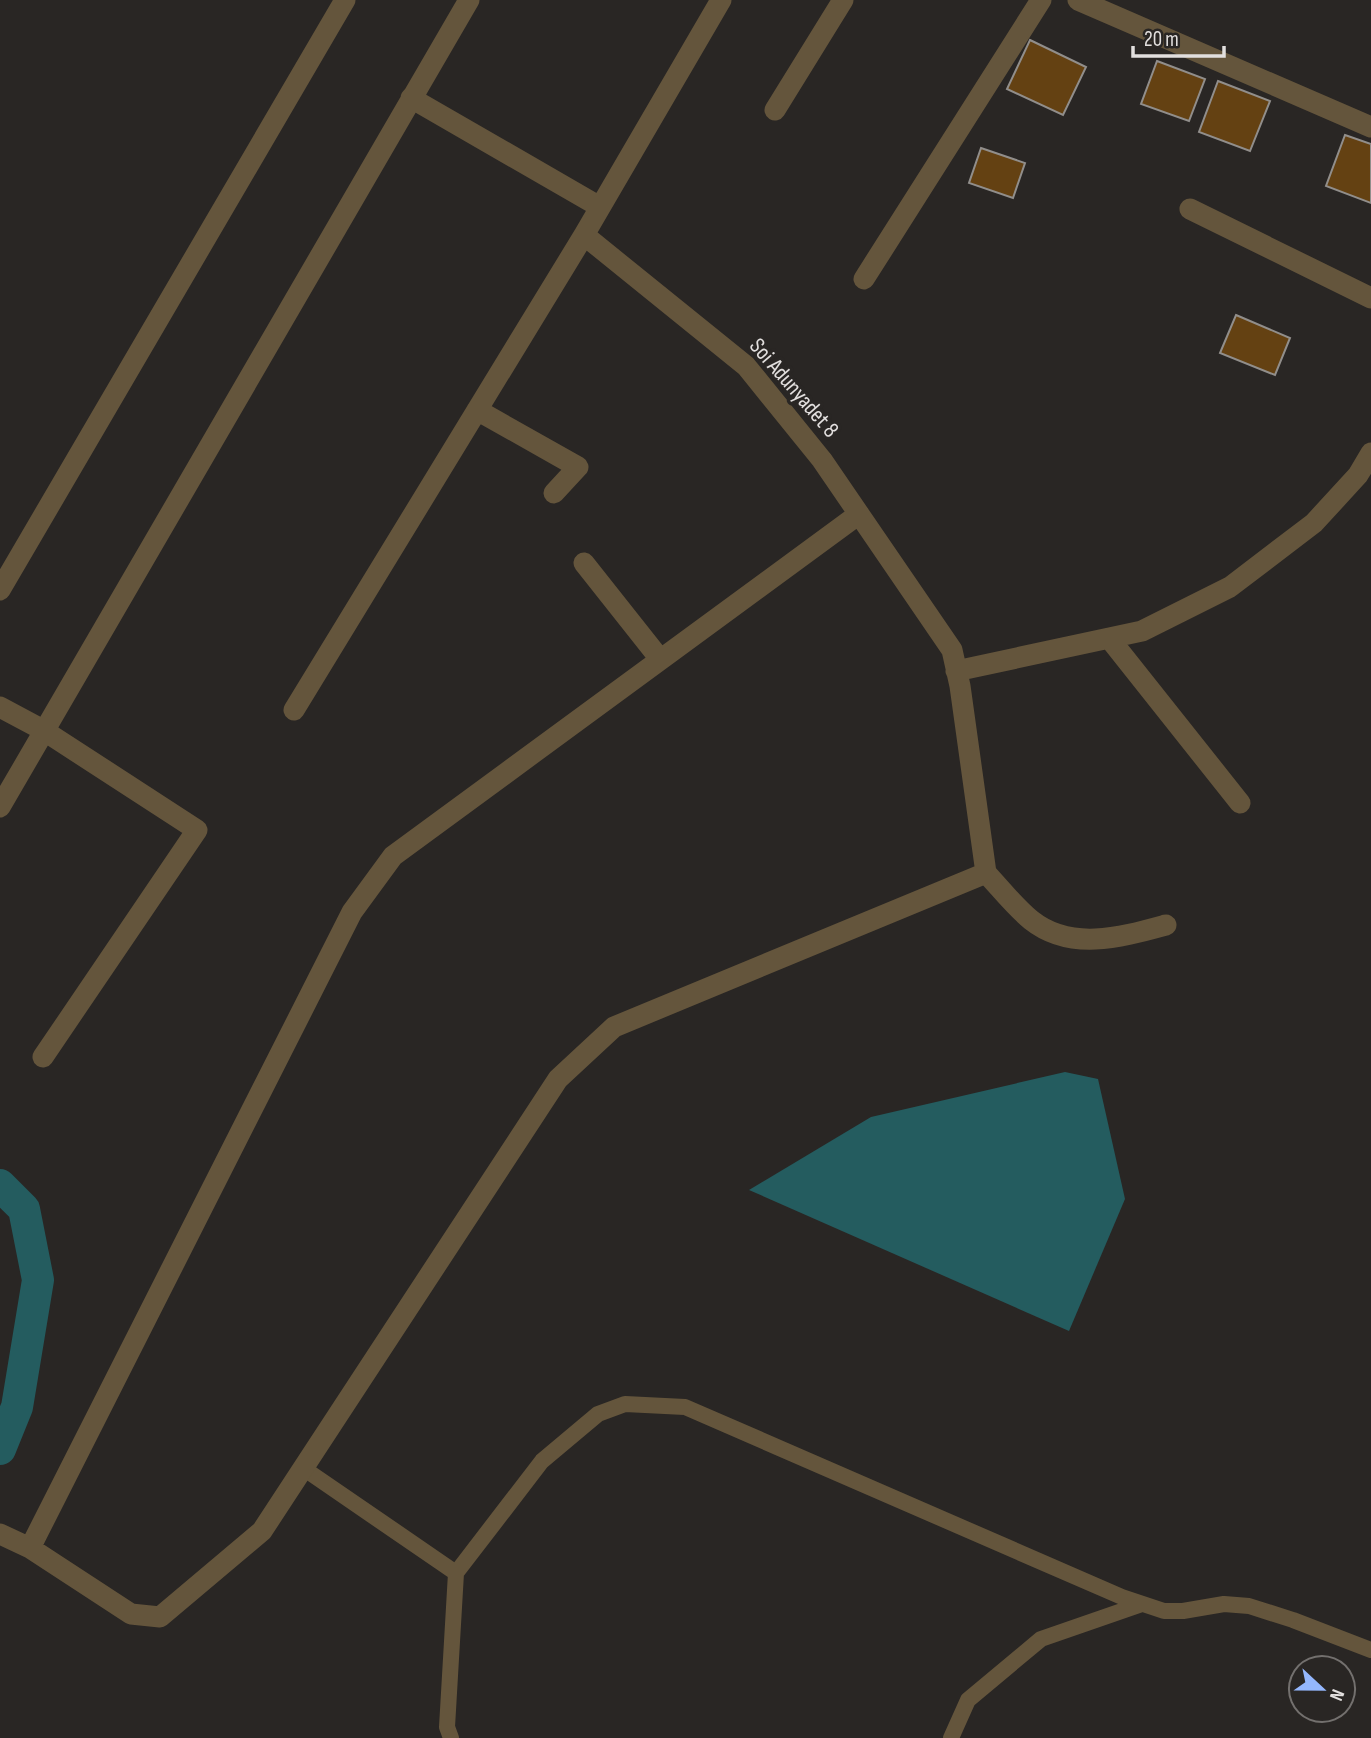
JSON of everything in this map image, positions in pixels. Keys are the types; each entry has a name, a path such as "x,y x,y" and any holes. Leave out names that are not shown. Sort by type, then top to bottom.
{"street":[{"path":"0,590 345,0"},
{"path":"0,807 469,0"},
{"path":"294,710 584,235 721,0"},
{"path":"775,110 842,0"},
{"path":"864,279 1041,0"},
{"path":"1079,0 1371,127"},
{"path":"411,98 600,207"},
{"path":"1190,209 1371,298"},
{"name":"Soi Adunyadet 8","path":"584,235 746,366 822,460 951,650 986,873"},
{"path":"477,410 578,467 554,493"},
{"path":"956,671 1142,631 1230,587 1314,523 1358,475 1371,453"},
{"path":"30,1548 352,912 393,856 859,514"},
{"path":"584,563 660,659"},
{"path":"1109,638 1240,803"},
{"path":"0,707 43,730 197,830 43,1057"},
{"path":"0,1534 30,1548 131,1614 160,1617 262,1531 558,1079 614,1027 986,873 1030,920 1061,936 1101,940 1166,925"}],"lane":[{"path":"451,1738 447,1727 456,1573 542,1461 598,1414 625,1404 685,1407 1142,1604 1164,1611 1183,1611 1224,1604 1249,1606 1371,1650"},
{"path":"303,1468 456,1573"},
{"path":"951,1738 968,1700 1041,1639 1142,1604"}],"water":[{"path":"1065,1072 1098,1079 1125,1199 1069,1331 749,1190 871,1117"}],"building":[{"path":"1030,40 1086,67 1063,115 1007,89"},
{"path":"1157,61 1205,79 1189,121 1141,104"},
{"path":"1218,81 1270,101 1250,151 1199,132"},
{"path":"1345,135 1371,144 1371,203 1326,186"},
{"path":"981,148 1025,163 1013,198 969,183"},
{"path":"1236,315 1290,338 1275,375 1220,353"}],"waterway":[{"path":"0,1185 24,1209 38,1280 17,1407 0,1449"}]}
